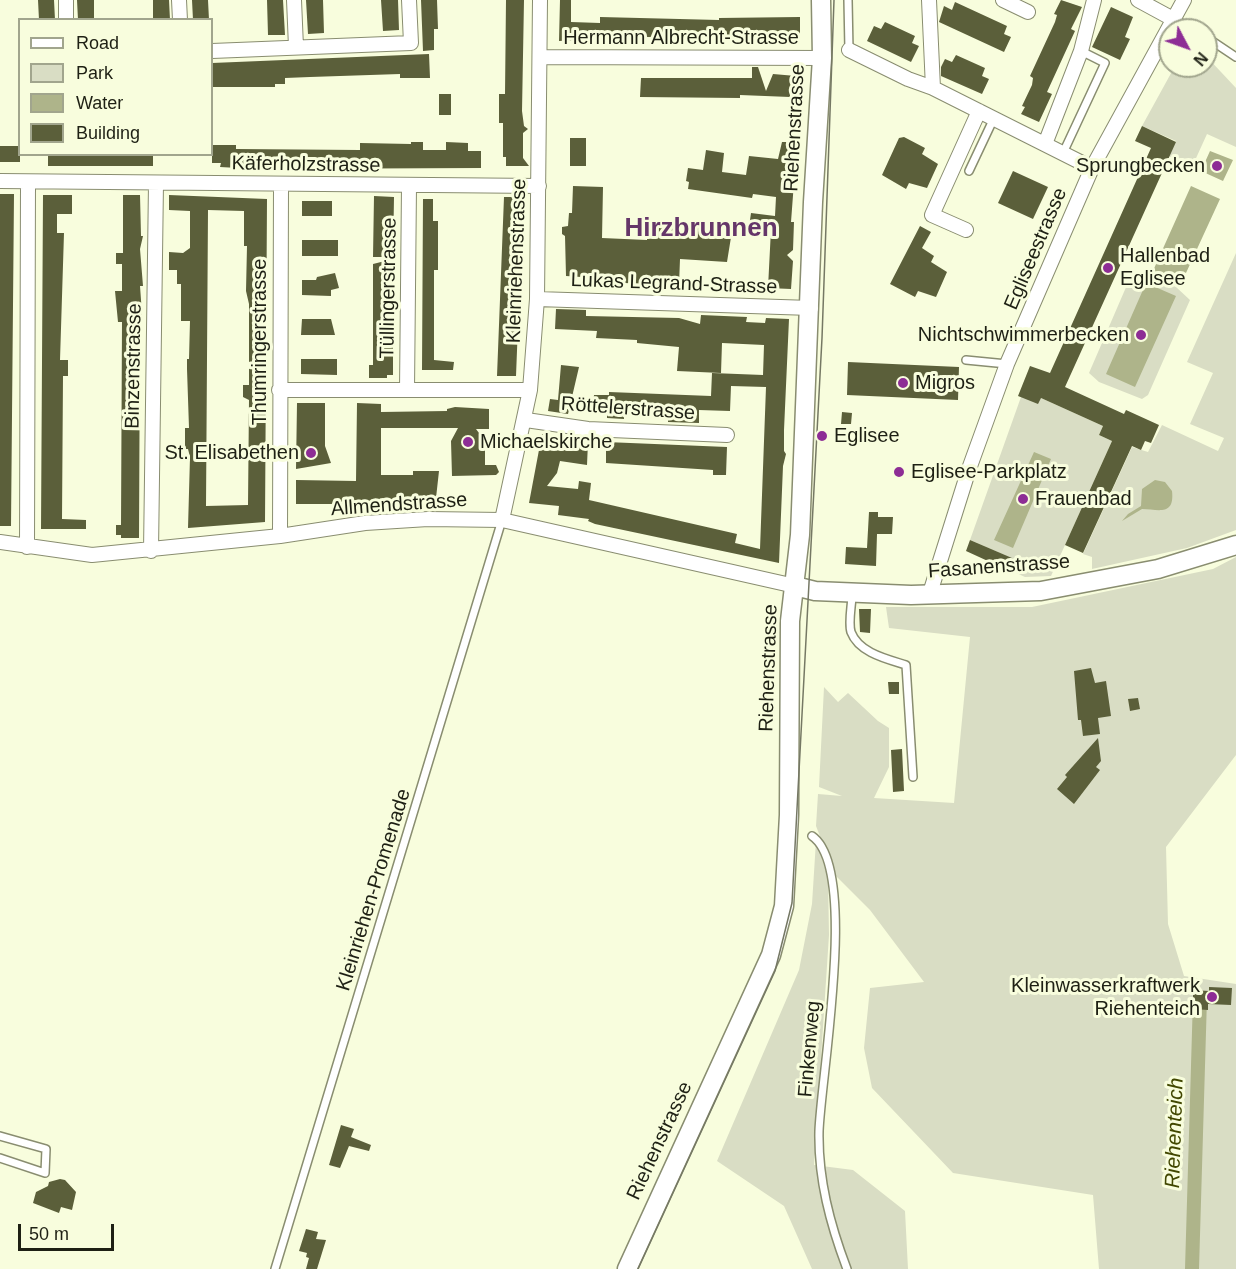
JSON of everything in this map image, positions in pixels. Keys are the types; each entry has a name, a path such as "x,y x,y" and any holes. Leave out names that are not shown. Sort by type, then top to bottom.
{"main road":[{"name":"Riehenstrasse","path":"627,1269 771,955 784,906 789,814 790,621 799,559 811,308 813,202 822,58 821,0"},
{"name":"Fasanenstrasse","path":"795,586 815,591 852,593 1054,589 1158,569 1236,544"}],"street":[{"path":"66,0 66,18"},
{"path":"179,0 180,18"},
{"path":"294,0 296,47"},
{"path":"213,51 411,43 409,0"},
{"name":"Kleinriehenstrasse","path":"502,520 526,420 537,299 540,0"},
{"path":"928,0 933,88"},
{"path":"1003,0 1028,12"},
{"path":"1045,144 1081,51 1094,0"},
{"path":"1138,0 1171,18"},
{"name":"Egliseestrasse","path":"1174,18 1184,0"},
{"name":"Egliseestrasse","path":"930,593 969,469 1007,364 1092,168 1158,47"},
{"path":"849,50 908,79 933,88 1092,168"},
{"name":"Hermann Albrecht-Strasse","path":"540,57 822,58"},
{"path":"966,230 932,215 979,111"},
{"name":"Käferholzstrasse","path":"0,182 539,186"},
{"path":"27,547 28,182"},
{"name":"Binzenstrasse","path":"151,550 156,183"},
{"name":"Thumringerstrasse","path":"280,184 280,536"},
{"name":"Tüllingerstrasse","path":"407,390 409,186"},
{"name":"Lukas Legrand-Strasse","path":"537,299 811,308"},
{"path":"279,390 530,390"},
{"name":"Röttelerstrasse","path":"526,420 588,429 727,435"},
{"name":"Allmendstrasse","path":"0,542 92,555 280,536 407,520 502,520 795,586"}],"lane":[{"path":"848,0 849,50"},
{"path":"1218,45 1236,57"},
{"path":"1063,153 1105,63 1081,51"},
{"path":"969,171 994,118"},
{"path":"966,360 1007,364"},
{"name":"Kleinriehen-Promenade","path":"275,1269 502,520"},
{"path":"852,593 851,630 857,642 876,656 906,665 913,777"},
{"name":"Finkenweg","path":"812,836 819,840 832,877 837,936 819,1131 821,1179 828,1217 847,1269"},
{"path":"0,1136 46,1149 45,1173 0,1158"}],"green space":[{"path":"1218,69 1236,88 1236,147 1207,134 1192,167 1169,156 1176,141 1142,126 1168,78 1218,78"},
{"path":"1236,253 1236,530 1187,548 1092,569 1092,557 1083,554 1132,447 1148,452 1162,425 1218,451 1224,438 1190,424 1213,373 1187,362"},
{"path":"1138,272 1176,287 1190,300 1148,395 1142,399 1099,382 1089,373 1130,278"},
{"name":"Frauenbad","path":"1021,397 1041,398 1103,426 1099,435 1112,441 1051,576 1025,577 1014,572 1018,561 970,540"},
{"path":"1236,557 1236,755 1166,847 1168,924 1184,976 1236,984 1236,1269 1099,1269 1093,1195 953,1173 872,1088 864,1048 870,988 924,982 870,910 835,875 816,826 818,794 842,796 819,787 824,687 838,702 848,693 878,721 889,728 889,767 874,798 954,803 970,637 889,628 886,607 1032,607 1213,569"},
{"path":"816,841 828,877 829,935 814,1165 853,1170 905,1211 908,1269 812,1269 784,1206 717,1161 799,970 812,904"}],"water":[{"name":"Sprungbecken","path":"1210,151 1233,160 1223,181 1201,171"},
{"path":"1191,186 1220,199 1180,286 1152,273"},
{"name":"Nichtschwimmerbecken","path":"1146,283 1176,296 1135,387 1106,374"},
{"name":"Frauenbad","path":"1034,452 1051,459 1013,548 994,540"},
{"path":"1155,480 1165,482 1172,491 1171,505 1164,510 1142,509 1122,521 1141,506 1142,489"}],"building":[{"path":"38,0 54,0 55,18 39,18"},
{"path":"77,0 94,0 94,18 78,18"},
{"path":"153,0 169,0 170,18 153,18"},
{"path":"192,0 208,0 209,18 193,18"},
{"path":"267,0 283,0 285,35 268,35"},
{"path":"306,0 323,0 324,33 308,34"},
{"path":"381,0 398,0 399,30 383,31"},
{"path":"421,0 437,0 438,29 434,29 434,50 423,51"},
{"path":"506,0 524,0 522,111 524,126 528,129 523,133 523,158 529,166 506,166 506,157 503,157 503,123 499,123 499,94 505,94"},
{"path":"560,0 571,0 571,22 600,23 600,17 719,20 719,18 800,17 800,38 646,37 559,41"},
{"path":"1061,0 1082,7 1071,29 1075,31 1047,92 1052,94 1039,122 1021,114 1025,107 1022,106 1032,85 1033,78 1030,76 1055,22 1057,15 1054,14"},
{"path":"955,2 1007,26 1004,34 1011,37 1004,52 939,22 944,6 952,10"},
{"path":"1111,7 1133,17 1125,37 1130,39 1120,60 1092,47"},
{"path":"885,22 915,36 912,43 919,46 911,62 867,41 874,26 881,29"},
{"path":"429,54 430,78 400,78 400,74 285,78 285,84 275,84 275,87 213,87 213,63"},
{"path":"956,55 985,68 982,76 989,79 982,94 941,76 941,67 945,59 952,62"},
{"path":"752,67 758,67 766,91 773,74 796,76 796,94 790,94 790,97 740,95 740,98 640,97 641,78 752,78"},
{"path":"439,94 451,94 451,115 439,115"},
{"name":"Hallenbad Eglisee","path":"1142,126 1176,142 1065,387 1124,414 1126,410 1159,425 1151,443 1145,441 1141,450 1132,446 1083,553 1065,545 1112,441 1099,435 1103,426 1041,398 1038,404 1018,396 1030,366 1050,373 1151,148 1135,141"},
{"path":"904,137 925,148 922,154 938,164 927,188 909,183 906,189 882,175 899,138"},
{"path":"570,138 586,138 586,166 570,166"},
{"path":"411,142 423,142 423,150 446,150 446,142 468,143 468,151 481,151 481,168 256,169 220,167 221,163 212,163 213,145 236,145 236,149 360,150 360,143 411,144"},
{"path":"782,142 797,142 791,222 794,222 793,250 787,255 793,261 791,289 768,288 771,229 749,227 751,213 775,216 776,197 753,194 752,198 688,189 689,182 686,181 688,168 703,170 706,150 724,153 722,172 746,175 749,156 778,159"},
{"path":"0,146 18,146 20,162 0,162"},
{"path":"48,156 153,156 153,166 48,166"},
{"path":"1013,171 1048,187 1033,219 998,203"},
{"path":"573,186 603,187 602,238 647,240 648,224 698,223 698,226 732,231 727,262 680,259 679,285 597,282 597,278 566,276 565,236 562,234 562,227 568,226 569,213 572,213"},
{"path":"0,194 14,194 11,526 0,526"},
{"path":"43,195 72,195 72,214 57,214 57,233 64,233 60,360 68,360 68,376 63,376 62,519 86,520 86,529 41,529"},
{"path":"123,195 140,195 141,236 143,236 140,249 143,286 140,286 142,320 140,320 139,538 121,538 121,535 116,535 116,525 121,525 122,322 118,322 115,291 122,291 122,264 116,264 116,253 123,253"},
{"path":"169,195 267,199 265,522 188,528 190,457 188,449 185,449 185,428 189,428 187,359 189,359 190,321 181,321 181,284 177,284 177,270 169,270 169,252 183,253 190,248 190,211 169,210","holes":["208,210 244,211 244,246 247,246 246,291 249,304 249,385 243,385 243,397 249,400 248,505 206,506"]},
{"path":"374,196 394,197 393,257 373,257"},
{"path":"504,197 523,197 516,376 497,376"},
{"path":"423,199 433,199 433,221 438,221 438,270 434,270 434,360 454,362 453,370 422,370"},
{"path":"302,201 332,201 332,216 302,216"},
{"path":"920,226 931,232 922,248 934,256 931,262 947,272 936,297 918,291 915,297 890,284"},
{"path":"302,240 338,240 338,256 302,256"},
{"path":"393,259 393,375 387,375 387,378 369,378 369,365 373,365 373,264"},
{"path":"335,273 339,288 331,290 331,296 302,295 302,280 316,280 317,277"},
{"path":"556,309 586,310 586,316 679,318 700,324 701,315 747,317 746,322 765,323 766,318 789,319 784,430 786,454 783,466 779,563 595,524 588,521 589,519 558,515 559,506 529,503 542,434 588,442 587,465 560,461 557,473 547,486 578,489 579,481 591,483 589,500 737,534 735,543 760,549 766,387 731,386 730,411 699,410 699,423 668,422 668,415 624,413 624,419 607,418 607,406 593,405 594,395 609,395 609,392 711,396 712,373 763,375 764,345 722,343 721,373 677,371 679,347 637,343 637,340 596,338 597,331 555,329"},
{"path":"302,319 331,319 335,335 301,335"},
{"path":"301,359 337,359 337,375 301,374"},
{"name":"Migros","path":"848,362 959,367 958,400 847,395"},
{"path":"561,365 579,367 568,414 548,411 550,399 558,400"},
{"path":"297,403 325,403 325,446 331,463 296,469"},
{"path":"357,403 381,404 381,412 447,411 455,407 489,409 489,429 476,429 485,441 485,465 496,465 499,472 496,475 452,476 451,441 458,428 381,428 381,475 413,475 413,471 439,471 436,498 421,498 421,502 381,501 381,504 296,504 296,480 356,481"},
{"path":"842,412 852,413 851,424 841,424"},
{"path":"606,442 727,447 726,475 713,475 713,470 606,463"},
{"path":"869,512 878,512 878,517 893,517 892,534 877,534 876,566 845,564 846,547 867,548"},
{"path":"970,540 1019,561 1014,572 989,565 990,562 966,551"},
{"path":"859,609 871,609 870,633 860,632"},
{"path":"1091,668 1095,683 1106,681 1111,716 1098,718 1100,734 1083,736 1081,720 1078,720 1074,671"},
{"path":"888,682 899,682 899,694 889,694"},
{"path":"1138,698 1140,709 1130,711 1128,699"},
{"path":"1098,738 1101,761 1096,767 1100,770 1074,804 1057,789 1067,777 1065,775"},
{"path":"902,749 904,791 893,792 891,750"},
{"name":"Kleinwasserkraftwerk Riehenteich","path":"1209,987 1232,988 1231,1005 1208,1004 1208,1010 1193,1009 1193,990 1209,991"},
{"path":"341,1125 354,1129 351,1137 371,1145 369,1151 349,1146 340,1168 329,1165"},
{"path":"65,1180 76,1192 72,1210 61,1207 59,1213 33,1203 36,1192 48,1186 49,1182"},
{"path":"306,1229 318,1232 316,1239 326,1240 317,1269 306,1269 309,1258 306,1257 307,1253 299,1251"}],"waterway":[{"name":"Riehenteich","path":"1192,1269 1200,998"}],"tram line":[{"path":"638,1269 775,971 792,903 822,338 834,0"}],"place":[{"name":"Sprungbecken","path":"1217,166"},
{"name":"Hallenbad Eglisee","path":"1108,268"},
{"name":"Nichtschwimmerbecken","path":"1141,335"},
{"name":"Migros","path":"903,383"},
{"name":"Eglisee","path":"822,436"},
{"name":"Michaelskirche","path":"468,442"},
{"name":"St. Elisabethen","path":"311,453"},
{"name":"Eglisee-Parkplatz","path":"899,472"},
{"name":"Frauenbad","path":"1023,499"},
{"name":"Kleinwasserkraftwerk Riehenteich","path":"1212,997"}],"district":[{"name":"Hirzbrunnen","path":"701,229"}]}
